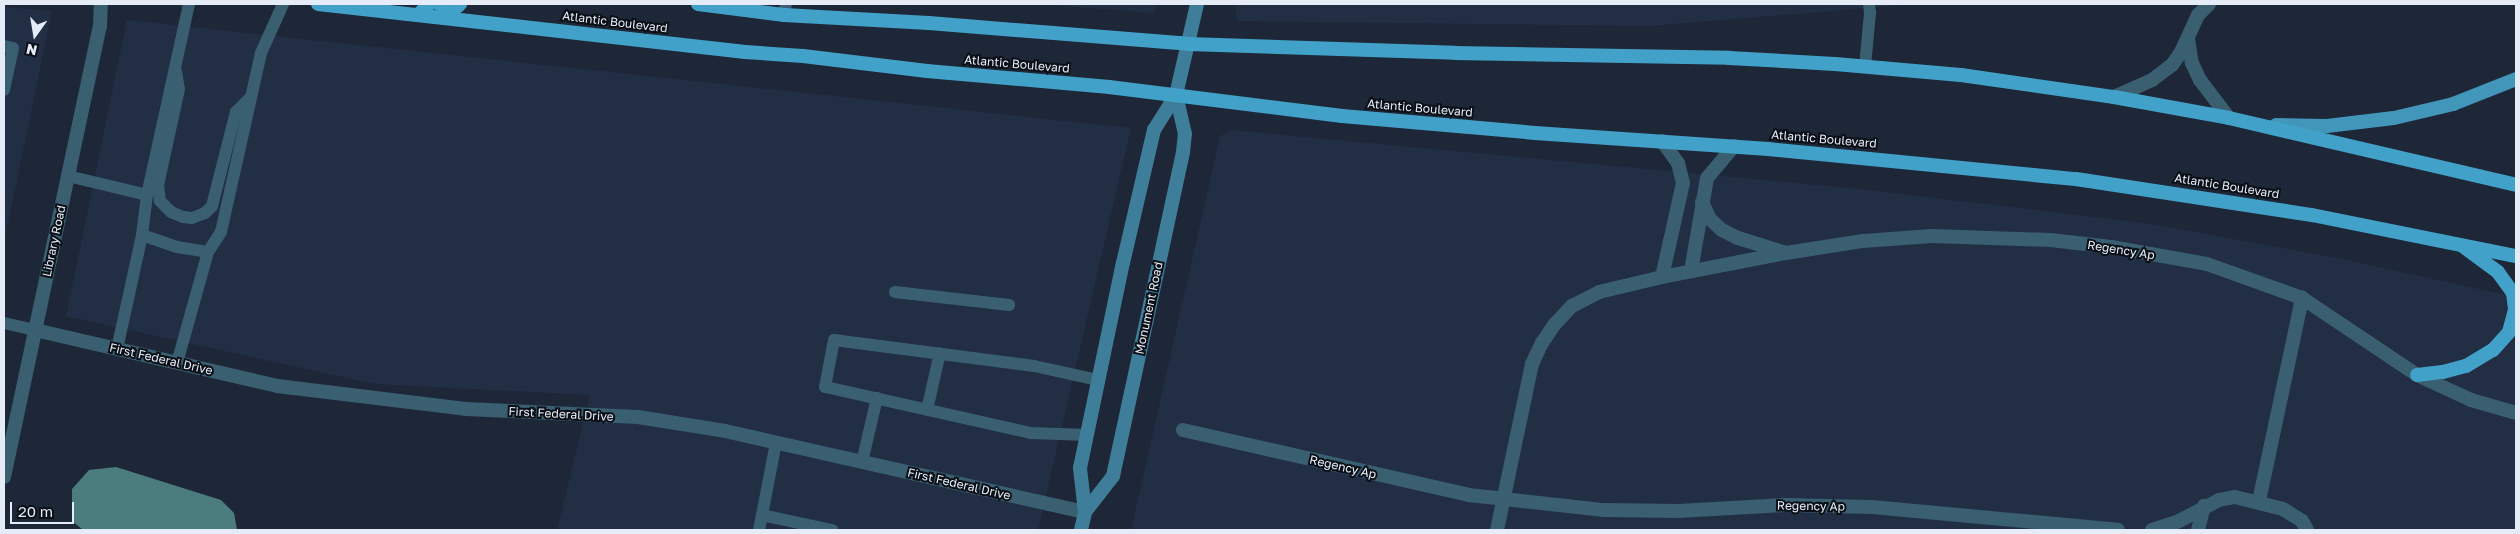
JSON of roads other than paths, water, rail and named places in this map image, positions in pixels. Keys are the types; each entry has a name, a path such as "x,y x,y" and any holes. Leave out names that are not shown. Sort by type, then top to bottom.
{"highway":[{"name":"Atlantic Boulevard","path":"318,4 745,52 804,56 927,72 1176,95 1381,119 1734,146 1962,167 2154,190 2312,215 2516,256"},
{"path":"418,15 429,4"},
{"path":"439,4 458,6 460,4"},
{"path":"698,4 785,9 1188,44 1445,53 1729,58 1865,66 1961,75 2114,97 2229,118 2516,184"},
{"path":"2417,375 2444,372 2466,366 2493,350 2509,332 2515,309 2513,293 2498,272 2459,244"}],"main road":[{"name":"Monument Road","path":"1082,530 1085,512 1080,468 1098,380 1154,130 1176,95 1197,4"},
{"path":"2229,118 2277,125 2310,127 2375,121 2440,108 2516,79"},
{"name":"Monument Road","path":"1085,512 1113,476 1183,152 1185,134 1176,95"}],"street":[{"name":"Library Road","path":"4,477 100,27 101,4"},
{"path":"2114,97 2133,90 2166,71 2182,52 2198,15 2209,4"},
{"path":"2188,38 2192,63 2200,80 2229,118"},
{"path":"1662,141 1678,163 1683,183 1662,277"},
{"path":"1691,272 1707,178 1734,146"},
{"path":"1702,202 1710,219 1722,230 1738,238 1786,253"},
{"name":"Regency Ap","path":"1497,530 1532,364 1542,343 1572,306 1599,292 1662,277 1786,253 1863,242 1932,236 2051,240 2111,247 2207,264 2302,298 2417,375 2471,400 2516,413"},
{"path":"2259,501 2302,298"},
{"name":"First Federal Drive","path":"35,330 277,386 381,401 466,409 638,417 725,430 1085,512"},
{"name":"Regency Ap","path":"1183,430 1458,493 1604,510 1678,511 1785,505 1872,507 2118,530"},
{"path":"2152,530 2179,521 2204,506 2235,496 2283,509 2302,521 2306,530"},
{"path":"2198,530 2204,506"}],"lane":[{"path":"117,349 142,235 147,194 189,4"},
{"path":"177,363 208,252 221,232 261,53 283,4"},
{"path":"1865,66 1870,13 1869,4"},
{"path":"4,46 13,48 6,71 4,90"},
{"path":"175,64 179,89 158,185 160,201 171,212 192,218 205,213 212,206 236,112 251,97"},
{"path":"68,176 147,194"},
{"path":"142,235 177,247 208,252"},
{"path":"895,292 1009,305"},
{"path":"4,323 35,330"},
{"path":"1087,435 1031,433 825,387 834,340 1034,366 1098,380"},
{"path":"928,410 940,353"},
{"path":"862,462 877,398"},
{"path":"759,530 776,442"},
{"path":"762,515 823,529"}]}
